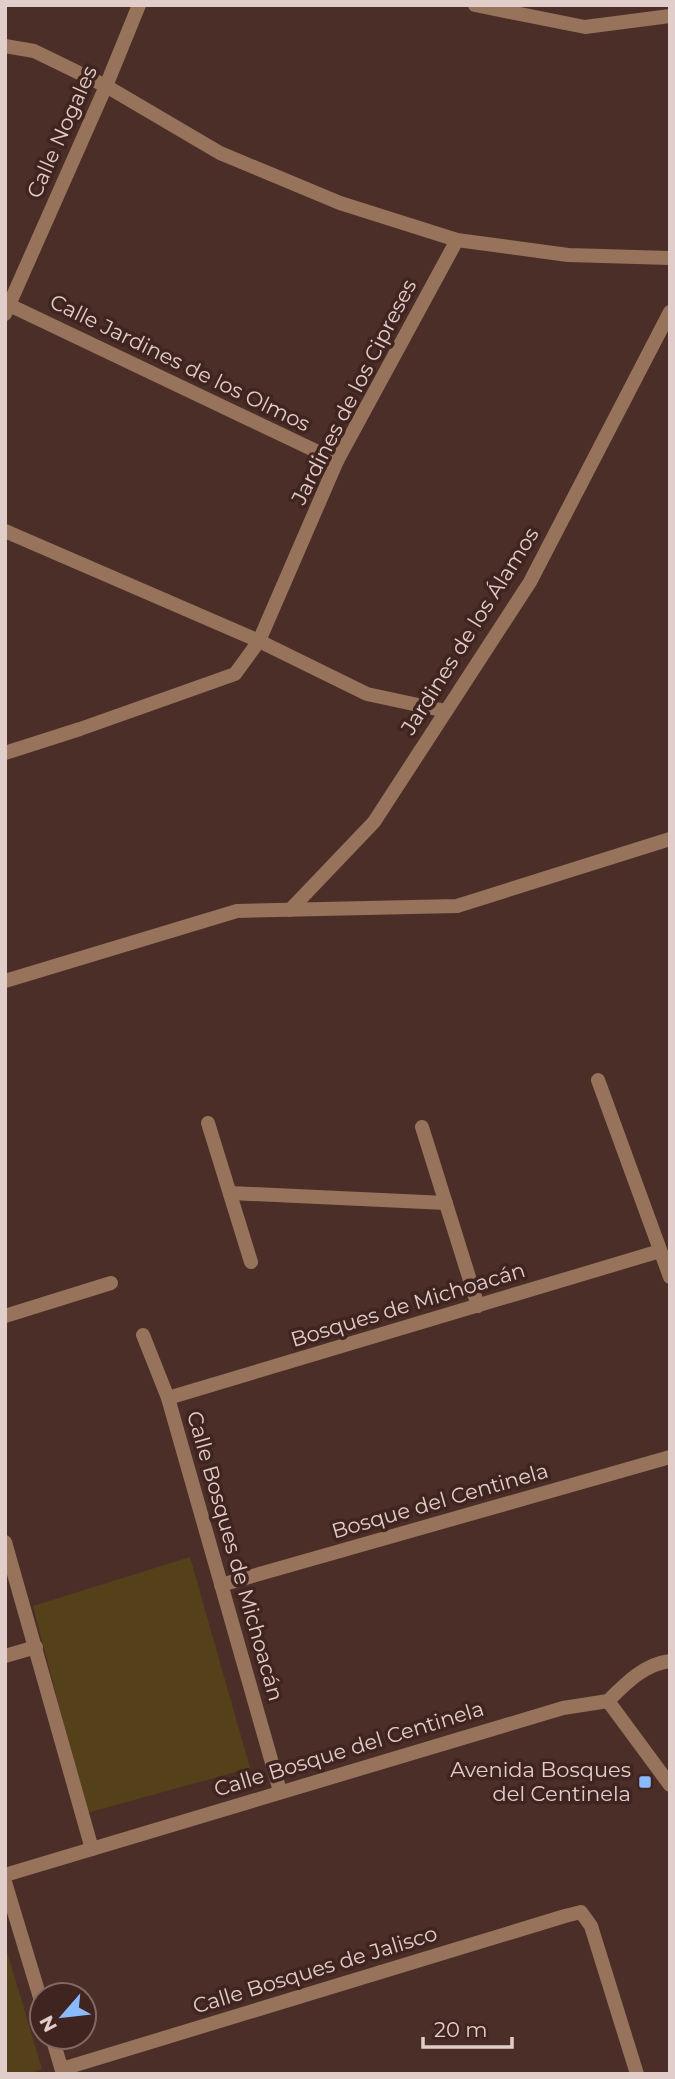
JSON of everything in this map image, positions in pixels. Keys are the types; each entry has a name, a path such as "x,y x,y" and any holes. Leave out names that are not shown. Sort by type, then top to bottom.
{"street":[{"name":"Calle Nogales","path":"7,307 106,86 139,5"},
{"path":"475,5 586,27 670,16"},
{"path":"5,46 34,51 106,86 232,158 340,204 457,240 568,255 670,258"},
{"name":"Jardines de los Cipreses","path":"5,752 80,730 235,674 259,641 337,461 457,240"},
{"name":"Calle Jardines de los Olmos","path":"7,307 337,461"},
{"name":"Jardines de los Álamos","path":"290,910 374,822 530,582 670,312"},
{"path":"5,531 259,641 367,694 446,711"},
{"path":"5,981 237,911 457,906 670,839"},
{"path":"598,1080 670,1277"},
{"path":"208,1124 251,1262"},
{"path":"422,1127 478,1306"},
{"path":"230,1193 446,1203"},
{"name":"Bosques de Michoacán","path":"168,1398 660,1251"},
{"path":"5,1316 111,1283"},
{"name":"Calle Bosques de Michoacán","path":"143,1335 168,1398 280,1791"},
{"name":"Bosque del Centinela","path":"221,1585 670,1457"},
{"path":"5,1542 92,1849"},
{"path":"5,1656 36,1647"},
{"path":"670,1661 662,1662 630,1678 608,1701 670,1785"},
{"name":"Calle Bosque del Centinela","path":"5,1875 563,1708 608,1701"},
{"path":"5,1882 35,1981"},
{"name":"Calle Bosques de Jalisco","path":"56,2051 62,2071 581,1912 591,1926 637,2074"}],"shaded area":[{"path":"190,1557 250,1768 87,1813 33,1606"},
{"path":"5,1945 28,2022 28,2051 37,2051 42,2069 28,2074 5,2074"}],"place":[{"name":"Avenida Bosques del Centinela","path":"645,1782"}]}
